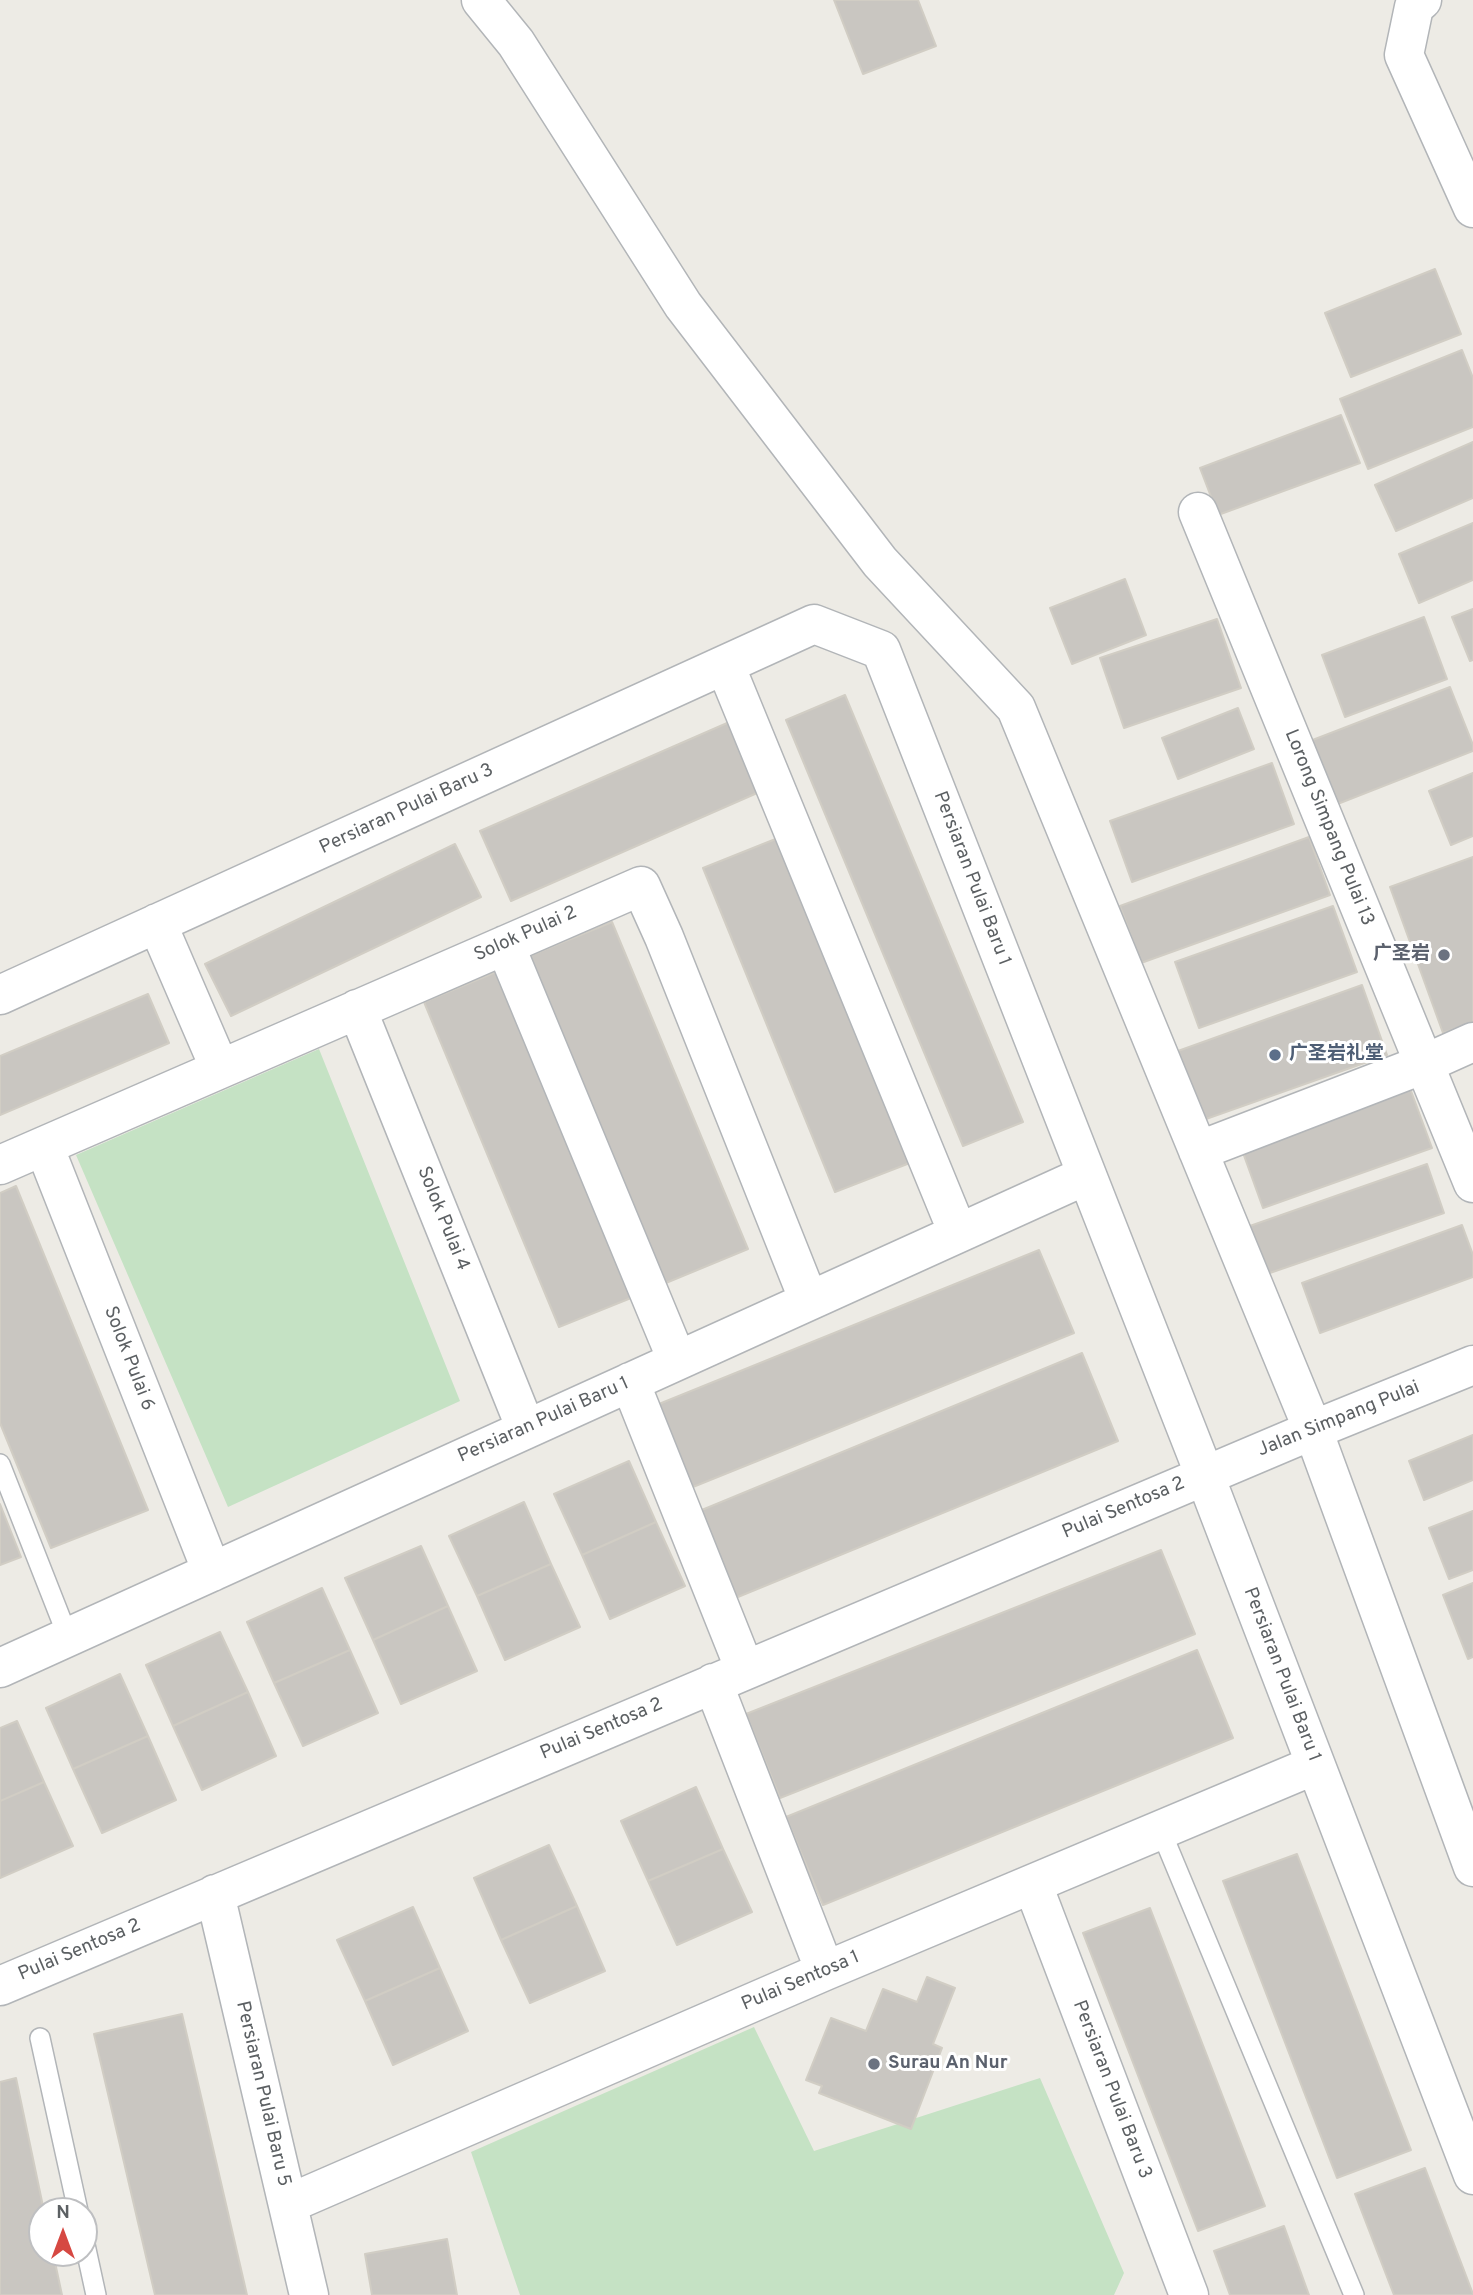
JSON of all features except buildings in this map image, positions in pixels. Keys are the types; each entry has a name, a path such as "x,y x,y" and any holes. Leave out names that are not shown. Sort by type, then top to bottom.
{"street":[{"path":"481,0 516,43 683,305 880,562 1016,708 1313,1430 1473,1867"},
{"path":"1418,4 1404,55 1473,208"},
{"name":"Lorong Simpang Pulai 13","path":"1198,512 1473,1183"},
{"name":"Persiaran Pulai Baru 3","path":"0,995 814,624"},
{"name":"Persiaran Pulai Baru 1","path":"814,624 881,650 1205,1476 1473,2175"},
{"path":"725,664 958,1233"},
{"name":"Solok Pulai 2","path":"0,1165 638,886 643,888 809,1301"},
{"path":"157,923 220,1069"},
{"path":"505,945 677,1360"},
{"name":"Solok Pulai 4","path":"357,1009 526,1429"},
{"path":"1198,1151 1473,1042"},
{"name":"Solok Pulai 6","path":"44,1146 212,1572"},
{"name":"Persiaran Pulai Baru 1","path":"0,1668 1087,1175"},
{"name":"Jalan Simpang Pulai","path":"1205,1476 1473,1365"},
{"path":"630,1382 825,1971"},
{"name":"Pulai Sentosa 2","path":"0,1986 1205,1476"},
{"name":"Pulai Sentosa 1","path":"288,2204 825,1971 1315,1765"},
{"name":"Persiaran Pulai Baru 3","path":"1033,1885 1189,2295"},
{"name":"Persiaran Pulai Baru 5","path":"215,1894 309,2295"}],"lane":[{"path":"0,1464 68,1637"},
{"path":"1161,1831 1354,2295"},
{"path":"40,2038 75,2197"},
{"path":"90,2267 96,2295"}],"green space":[{"path":"319,1049 460,1401 228,1507 76,1155"},
{"path":"754,2027 814,2151 1040,2078 1124,2273 1114,2295 520,2295 471,2152"}],"place":[{"name":"广圣岩","path":"1444,955"},
{"name":"广圣岩礼堂","path":"1275,1055"},
{"name":"Surau An Nur","path":"874,2064"}]}
